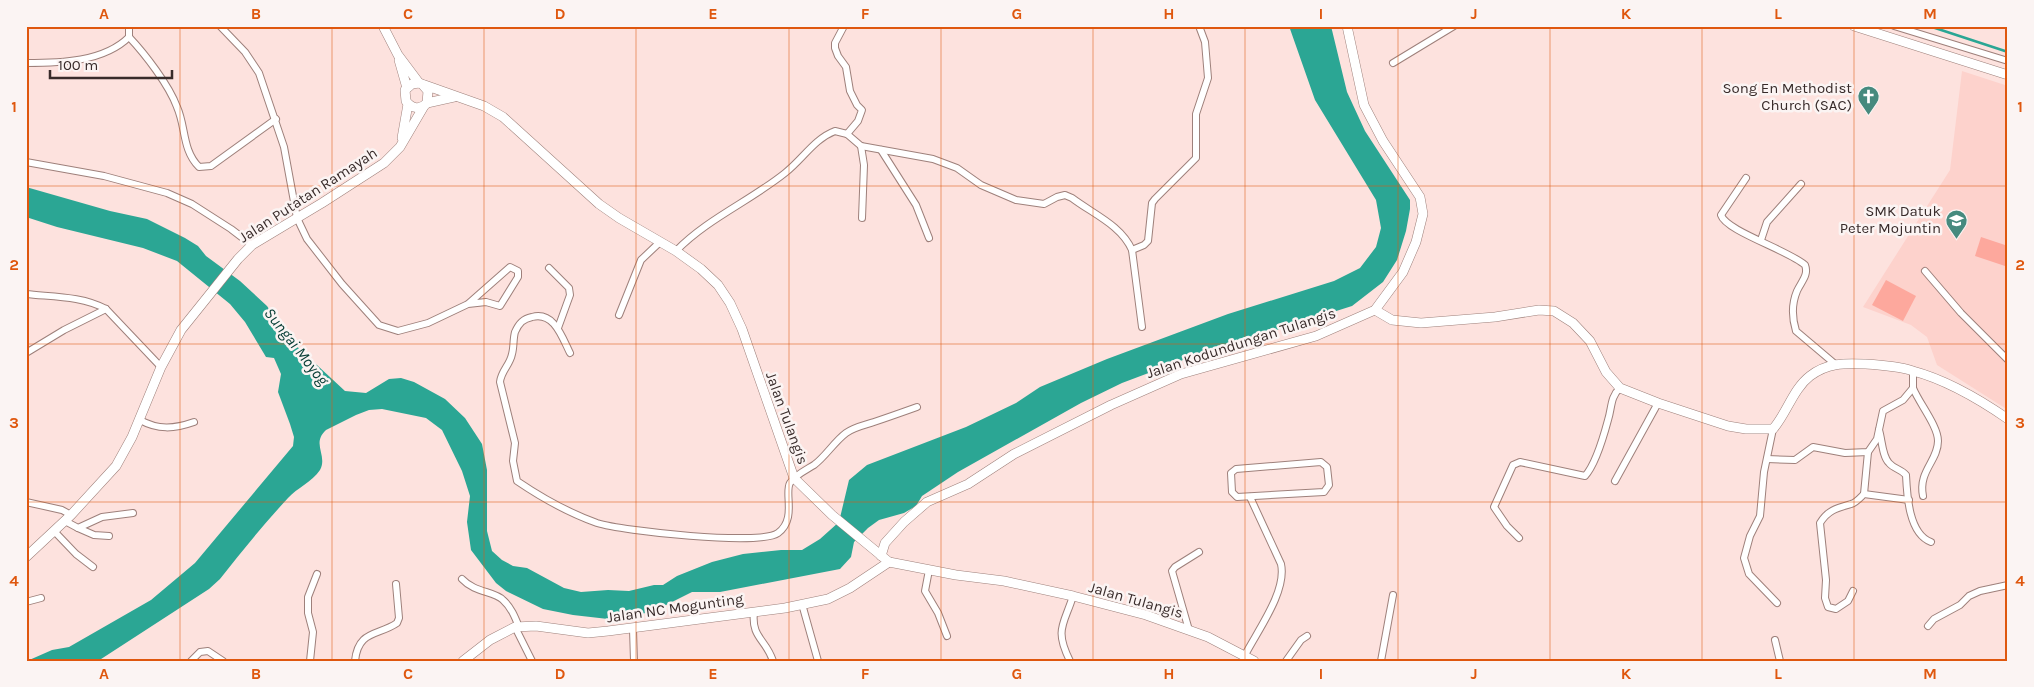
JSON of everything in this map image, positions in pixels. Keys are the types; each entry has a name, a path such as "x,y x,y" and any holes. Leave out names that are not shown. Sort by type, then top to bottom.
{"street":[{"path":"129,26 129,37 144,54 173,99 182,123 186,145 194,162 199,167 211,166 276,119"},
{"path":"220,26 245,52 259,73 284,147 297,218 307,239 379,325 398,331 412,328 468,304 510,267 518,271 518,277 500,306 486,302 468,304"},
{"path":"383,26 398,54 428,91 425,104 416,108 408,104 404,97 407,88 412,84 421,84"},
{"path":"844,26 835,43 835,48 846,67 847,80 854,100 862,110 858,121 846,134"},
{"path":"1132,250 1144,245 1148,241 1152,203 1196,158 1196,114 1208,78 1205,42 1199,26"},
{"name":"Jalan Kodundungan Tulangis","path":"881,556 885,543 904,522 927,502 968,484 1014,454 1111,404 1181,374 1316,336 1375,310 1403,272 1416,242 1423,214 1420,197 1379,134 1364,106 1347,26"},
{"path":"1393,63 1454,26"},
{"path":"1854,26 2008,76"},
{"path":"1894,26 2008,61"},
{"path":"26,63 70,60 109,52 120,46 129,37"},
{"path":"398,54 407,88"},
{"name":"Jalan Tulangis","path":"421,84 484,106 503,117 599,204 618,218 676,251 701,269 718,285 730,303 742,329 794,478 832,515 889,562 1004,581 1074,596 1146,615 1189,630 1245,654 1254,661"},
{"name":"Jalan Tulangis","path":"425,104 454,97"},
{"path":"400,147 408,104"},
{"name":"Jalan Putatan Ramayah","path":"26,557 68,518 116,466 140,420 161,367 181,330 238,259 252,245 384,163 400,147 425,104"},
{"path":"676,251 699,230 785,173 820,139 835,131 846,134 861,146 933,159 957,168 981,185 1024,202 1044,204 1057,196 1065,195 1072,198 1123,234 1132,250 1142,327"},
{"path":"861,146 864,165 862,218"},
{"path":"881,150 916,206 929,238"},
{"path":"26,162 104,176 167,193 192,204 231,228 252,245"},
{"path":"1746,178 1721,215 1726,224 1787,253 1805,265 1807,272 1795,298 1794,326 1796,330 1835,364"},
{"path":"1761,240 1767,222 1801,184"},
{"path":"619,315 640,260 660,242"},
{"path":"549,268 569,288 570,295 558,328"},
{"path":"1925,271 1961,313 2008,360"},
{"path":"483,292 486,302"},
{"path":"26,294 95,303 106,309 161,367"},
{"path":"26,353 64,330 106,309"},
{"path":"1375,310 1392,320 1421,323 1495,317 1539,310 1554,311 1573,323 1590,341 1615,393 1599,447 1585,476 1520,462 1513,465 1494,507 1519,538"},
{"path":"570,353 558,328 549,319 536,316 526,318 520,323 515,333 510,363 501,375 500,382 515,443 513,461 517,480 536,494 599,524 648,532 693,537 763,537 778,533 785,523 790,508 789,484 794,478 815,464 840,437 850,430 917,407"},
{"path":"1777,603 1749,574 1744,558 1750,536 1760,516 1772,432 1805,380 1816,372 1835,364 1876,365 1914,371 1954,387 2008,419"},
{"path":"1914,371 1913,388 1936,429 1938,437 1935,454 1924,476 1923,496"},
{"path":"1853,591 1848,601 1836,609 1828,607 1825,603 1826,580 1820,523 1830,511 1853,504 1864,494 1868,452 1874,445 1882,411 1903,400 1913,388"},
{"path":"1615,393 1728,426 1772,432"},
{"path":"1615,482 1652,416 1656,405"},
{"path":"140,420 149,425 162,428 177,428 194,422"},
{"path":"1879,429 1887,460 1906,476 1909,500 1917,529 1922,537 1931,542"},
{"path":"1767,459 1795,460 1813,447 1845,453 1868,452"},
{"path":"1321,462 1327,467 1328,485 1324,492 1250,497 1237,497 1234,495 1231,473 1233,470 1321,462"},
{"path":"1864,494 1909,500"},
{"path":"1245,654 1278,593 1283,573 1281,564 1250,497"},
{"path":"26,502 62,510 78,528 94,535 109,536"},
{"path":"78,528 102,517 133,513"},
{"path":"54,531 71,549 93,567"},
{"path":"1189,630 1172,571 1175,567 1199,552"},
{"name":"Jalan NC Mogunting","path":"463,661 490,640 517,627 536,626 588,633 633,629 754,612 828,599 850,588 889,562"},
{"path":"929,570 925,591 938,613 947,636"},
{"path":"310,661 313,632 308,613 308,597 317,574"},
{"path":"462,578 467,584 502,598 512,610 517,627 532,661"},
{"path":"355,661 357,650 364,639 379,630 397,623 399,618 396,584"},
{"path":"1928,626 1934,619 1960,605 1969,596 1980,591 2008,585"},
{"path":"1381,661 1393,595"},
{"path":"1070,661 1065,652 1060,628 1074,596"},
{"path":"26,602 41,598"},
{"path":"802,604 818,661"},
{"path":"754,612 754,631 769,650 773,661"},
{"path":"633,629 634,661"},
{"path":"1286,661 1301,640 1307,636"},
{"path":"1775,640 1780,661"},
{"path":"191,661 200,652 208,651 223,661"}],"shaded area":[{"name":"SMK Datuk Peter Mojuntin","path":"1962,71 2008,86 2008,410 1937,365 1927,337 1911,325 1863,307 1950,170"},
{"path":"1981,237 2008,246 2008,267 1975,256"},
{"path":"1886,280 1916,296 1903,321 1872,305"}],"water":[{"path":"1289,26 1331,26 1347,92 1365,131 1410,200 1406,231 1397,260 1383,282 1352,306 1191,357 1122,383 1081,403 958,472 922,496 916,506 904,513 879,520 854,542 851,557 840,569 720,592 692,592 652,612 608,619 543,609 506,591 496,583 471,550 467,522 470,496 462,471 442,430 426,418 382,409 369,410 326,430 320,440 322,465 320,470 288,498 220,579 209,589 98,661 27,661 52,650 69,647 151,600 195,563 293,446 294,437 278,392 281,374 274,358 266,357 245,322 230,304 177,261 143,248 57,227 26,217 26,187 110,211 147,219 198,246 206,256 240,281 267,306 291,341 345,391 366,393 389,379 401,378 414,382 445,399 465,418 482,444 487,470 487,531 492,551 502,560 513,566 527,568 564,588 581,592 629,591 654,585 663,585 677,576 712,562 743,554 802,550 820,539 839,522 849,480 867,465 966,427 1016,403 1040,387 1107,359 1228,314 1334,281 1360,268 1376,247 1381,228 1376,200 1315,100"}],"waterway":[{"path":"1929,26 2008,52"}],"place":[{"name":"Song En Methodist Church (SAC)","path":"1868,116"},
{"name":"SMK Datuk Peter Mojuntin","path":"1957,239"}],"water label":[{"name":"Sungai Moyog","path":"297,346"}]}
